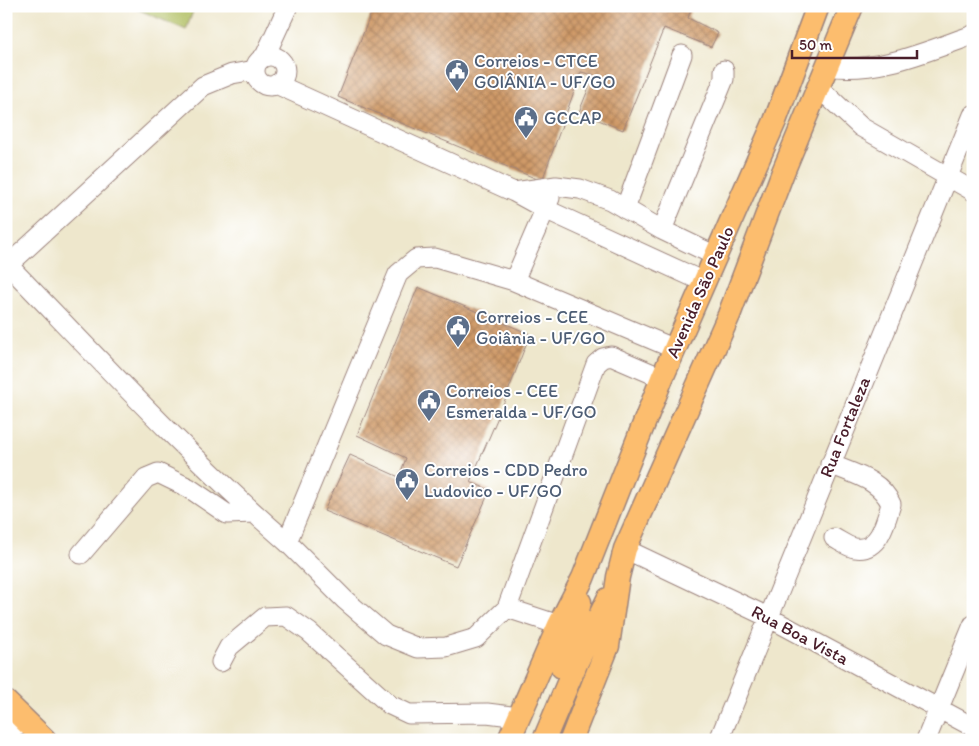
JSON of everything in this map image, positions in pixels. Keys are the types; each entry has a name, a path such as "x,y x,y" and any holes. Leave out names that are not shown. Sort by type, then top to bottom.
{"main road":[{"name":"Avenida São Paulo","path":"571,740 608,646 618,577 625,549 729,315 783,172 852,6"},
{"name":"Avenida São Paulo","path":"509,740 559,625 583,578 662,378 775,121 817,10"},
{"path":"817,10 809,68 819,88"},
{"path":"775,121 783,124 786,129 783,172"},
{"name":"Avenida São Paulo","path":"544,740 576,664 618,577"},
{"name":"Avenida São Paulo","path":"531,740 565,658 578,613 583,578"},
{"path":"6,702 45,740"}],"street":[{"path":"288,6 260,63 259,82 267,86 276,84 283,77 284,66 277,57 260,63 203,86 7,266 123,384 254,513 287,542 346,600 386,635 418,648 446,647 476,638 507,608 596,364 603,358 611,356 662,378"},
{"path":"828,66 854,69 877,65 973,35"},
{"path":"626,209 682,55"},
{"path":"662,230 724,79 724,70"},
{"path":"276,84 514,192 544,209 704,282"},
{"path":"819,88 862,127 973,191"},
{"name":"Rua Fortaleza","path":"719,740 973,115"},
{"path":"514,281 544,209 556,186"},
{"path":"514,192 556,186 580,189 610,200 662,230 716,256"},
{"path":"287,542 398,274 416,259 426,257 514,281 675,348"},
{"path":"830,464 870,480 887,494 891,504 883,526 874,543 868,548 855,548 834,538"},
{"path":"81,554 146,478 158,473 189,488 227,514 254,513"},
{"name":"Rua Boa Vista","path":"625,549 768,617 973,727"},
{"path":"507,608 559,625"},
{"path":"221,662 229,647 265,617 286,616 309,632 390,705 409,714 487,713 519,717"},
{"path":"926,740 973,625"},
{"path":"6,731 27,722"}],"green space":[{"path":"130,6 195,6 186,30"}],"building":[{"name":"Correios - CTCE GOIÂNIA - UF/GO","path":"374,6 692,6 688,18 718,33 711,47 664,28 623,130 579,112 594,75 581,72 542,181 338,97"},
{"path":"418,287 530,334 501,410 470,482 490,490 456,566 324,511 350,455 399,477 406,458 357,435"}],"place":[{"name":"Correios - CTCE GOIÂNIA - UF/GO","path":"457,92"},
{"name":"GCCAP","path":"526,139"},
{"name":"Correios - CEE Goiânia - UF/GO","path":"458,348"},
{"name":"Correios - CEE Esmeralda - UF/GO","path":"429,422"},
{"name":"Correios - CDD Pedro Ludovico - UF/GO","path":"407,501"}]}
